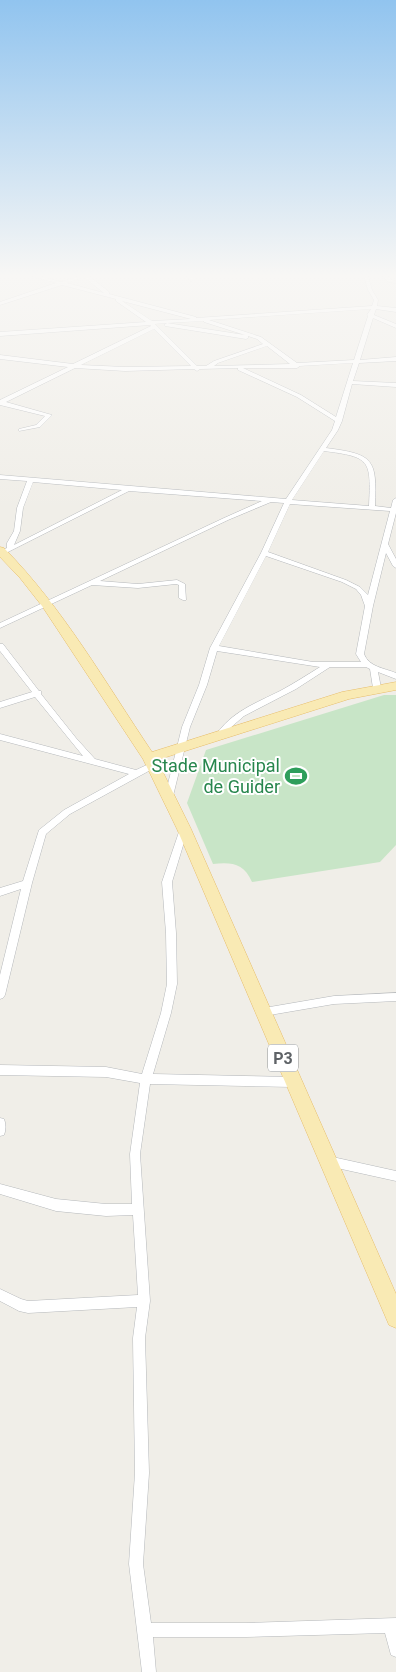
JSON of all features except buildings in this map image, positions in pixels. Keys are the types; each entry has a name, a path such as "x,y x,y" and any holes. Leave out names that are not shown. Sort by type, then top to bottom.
{"main road":[{"path":"4,551 47,604 151,762 182,747 347,695 396,686"},
{"name":"P3","path":"151,762 168,800 184,829 396,1315"}],"street":[{"path":"0,403 96,354"},
{"path":"183,354 197,369"},
{"path":"205,369 216,362 239,354"},
{"path":"281,354 297,366"},
{"path":"168,800 186,727 203,685 214,648 288,501 323,449 339,421 349,382 359,354"},
{"path":"0,357 72,366 125,369 297,366 396,359"},
{"path":"237,368 299,396 339,421"},
{"path":"349,382 396,385"},
{"path":"0,403 49,415 38,426 21,430"},
{"path":"323,449 347,452 368,460 372,466 374,479 372,509"},
{"path":"0,477 128,490 394,510"},
{"path":"4,551 17,530 20,508 32,480"},
{"path":"4,551 128,490"},
{"path":"0,626 226,519 272,500"},
{"path":"396,500 369,606 360,654 362,660 370,666 396,676"},
{"path":"384,543 396,566"},
{"path":"264,552 358,588 364,594 369,606"},
{"path":"91,583 144,586 177,582 182,584 183,598"},
{"path":"0,646 73,740 92,761"},
{"path":"214,648 270,658 328,665 370,666"},
{"path":"220,735 226,725 239,716 288,690 328,665"},
{"path":"370,666 377,688"},
{"path":"0,705 38,694"},
{"path":"0,737 135,773"},
{"path":"0,996 26,883 42,832 67,812 151,762"},
{"path":"149,1672 136,1564 142,1473 139,1338 144,1301 135,1154 146,1079 172,984 167,882 184,829"},
{"path":"0,892 26,883"},
{"path":"264,1012 334,1000 396,997"},
{"path":"0,1070 106,1072 146,1079 293,1082"},
{"path":"0,1123 0,1131"},
{"path":"328,1161 396,1176"},
{"path":"0,1189 56,1205 106,1210 138,1209"},
{"path":"0,1295 19,1305 28,1307 144,1301"},
{"path":"145,1630 246,1630 393,1625 396,1650"}],"green space":[{"name":"Stade Municipal de Guider","path":"384,695 396,695 396,845 380,862 252,882 241,867 226,863 213,864 187,803 206,750"}],"place":[{"name":"Stade Municipal de Guider","path":"296,776"}]}
